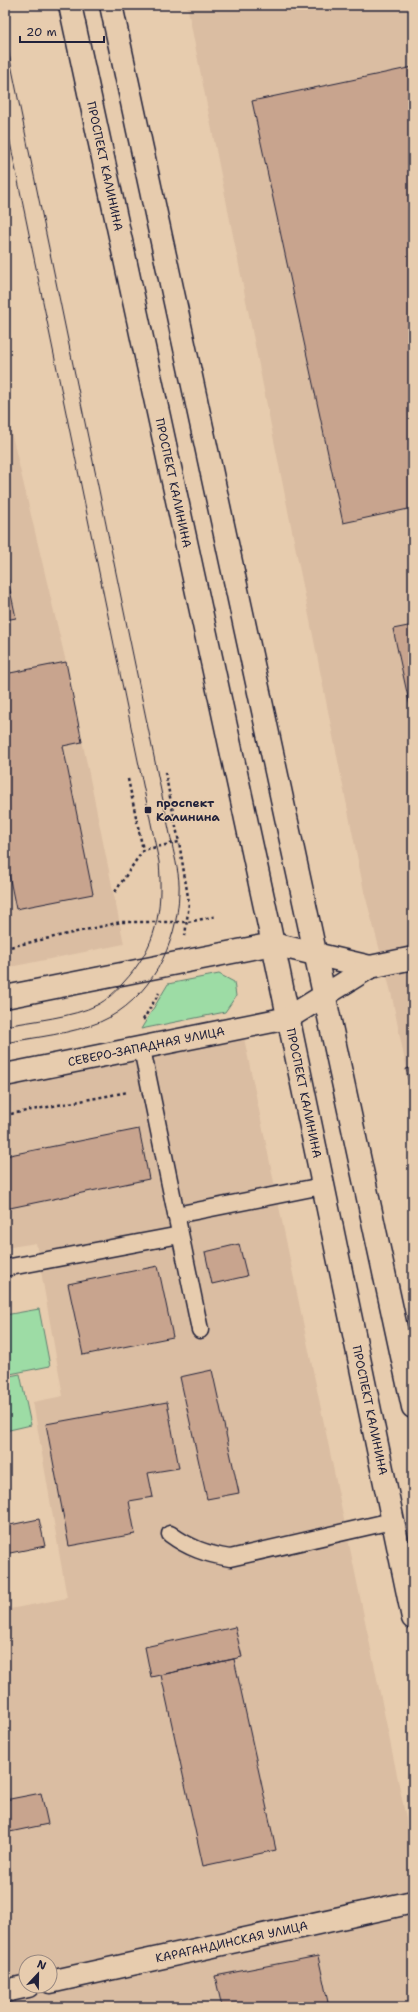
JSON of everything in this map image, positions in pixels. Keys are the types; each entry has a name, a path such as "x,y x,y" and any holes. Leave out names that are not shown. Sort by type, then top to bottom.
{"main road":[{"name":"ПРОСПЕКТ КАЛИНИНА","path":"70,5 273,944 322,1186 413,1618"},
{"path":"111,5 413,1407"},
{"path":"5,997 273,944 370,967 413,958"},
{"name":"СЕВЕРО-ЗАПАДНАЯ УЛИЦА","path":"5,1075 142,1049 288,1018 370,967"},
{"name":"КАРАГАНДИНСКАЯ УЛИЦА","path":"58,1980 413,1902"},
{"path":"5,1991 18,1988"}],"lane":[{"path":"142,1049 200,1330"},
{"path":"176,1215 322,1186"},
{"path":"5,1268 180,1235"},
{"path":"170,1534 195,1550 211,1555 230,1558 392,1521"}],"path":[{"path":"165,772 189,903 188,922 185,936"},
{"path":"128,778 143,850"},
{"path":"115,892 143,850 179,842"},
{"path":"5,948 121,922 188,922 217,916"},
{"path":"143,1020 161,988"},
{"path":"5,1115 150,1088"}],"shaded area":[{"path":"187,5 413,5 413,1101 391,992 364,891"},
{"path":"5,406 66,662 124,944 5,968"},
{"path":"244,1038 413,1852 413,2007 5,2007 5,1610 67,1598 33,1402 63,1396 36,1243 5,1248 5,1085"}],"green space":[{"path":"219,974 234,982 236,996 225,1012 141,1029 168,984"},
{"path":"39,1309 50,1366 5,1375 5,1315"},
{"path":"20,1374 31,1425 5,1431 5,1377"}],"building":[{"path":"413,67 413,508 343,523 252,101"},
{"path":"5,566 16,618 5,620"},
{"path":"413,625 413,720 393,629"},
{"path":"66,662 82,742 63,746 93,894 16,909 5,855 5,674"},
{"path":"413,1067 413,1101 406,1069"},
{"path":"139,1129 149,1179 5,1209 5,1156"},
{"path":"239,1244 247,1276 212,1284 205,1252"},
{"path":"158,1266 173,1337 83,1355 68,1284"},
{"path":"212,1370 239,1493 207,1499 180,1377"},
{"path":"167,1402 179,1468 148,1473 153,1497 129,1501 135,1534 69,1546 46,1424"},
{"path":"39,1519 45,1546 5,1554 5,1526"},
{"path":"235,1627 242,1657 151,1677 145,1647"},
{"path":"234,1659 276,1850 203,1866 161,1675"},
{"path":"41,1793 48,1824 5,1833 5,1800"},
{"path":"318,1956 329,2007 222,2007 215,1976"}],"tram line":[{"path":"5,35 176,862 179,886 177,912 167,950 147,985 133,1000 118,1012 89,1026 77,1030 5,1043"},
{"path":"5,118 159,862 160,880 158,912 150,942 144,956 114,992 97,1005 77,1013 5,1026"}],"place":[{"name":"проспект Калинина","path":"148,810"}]}
